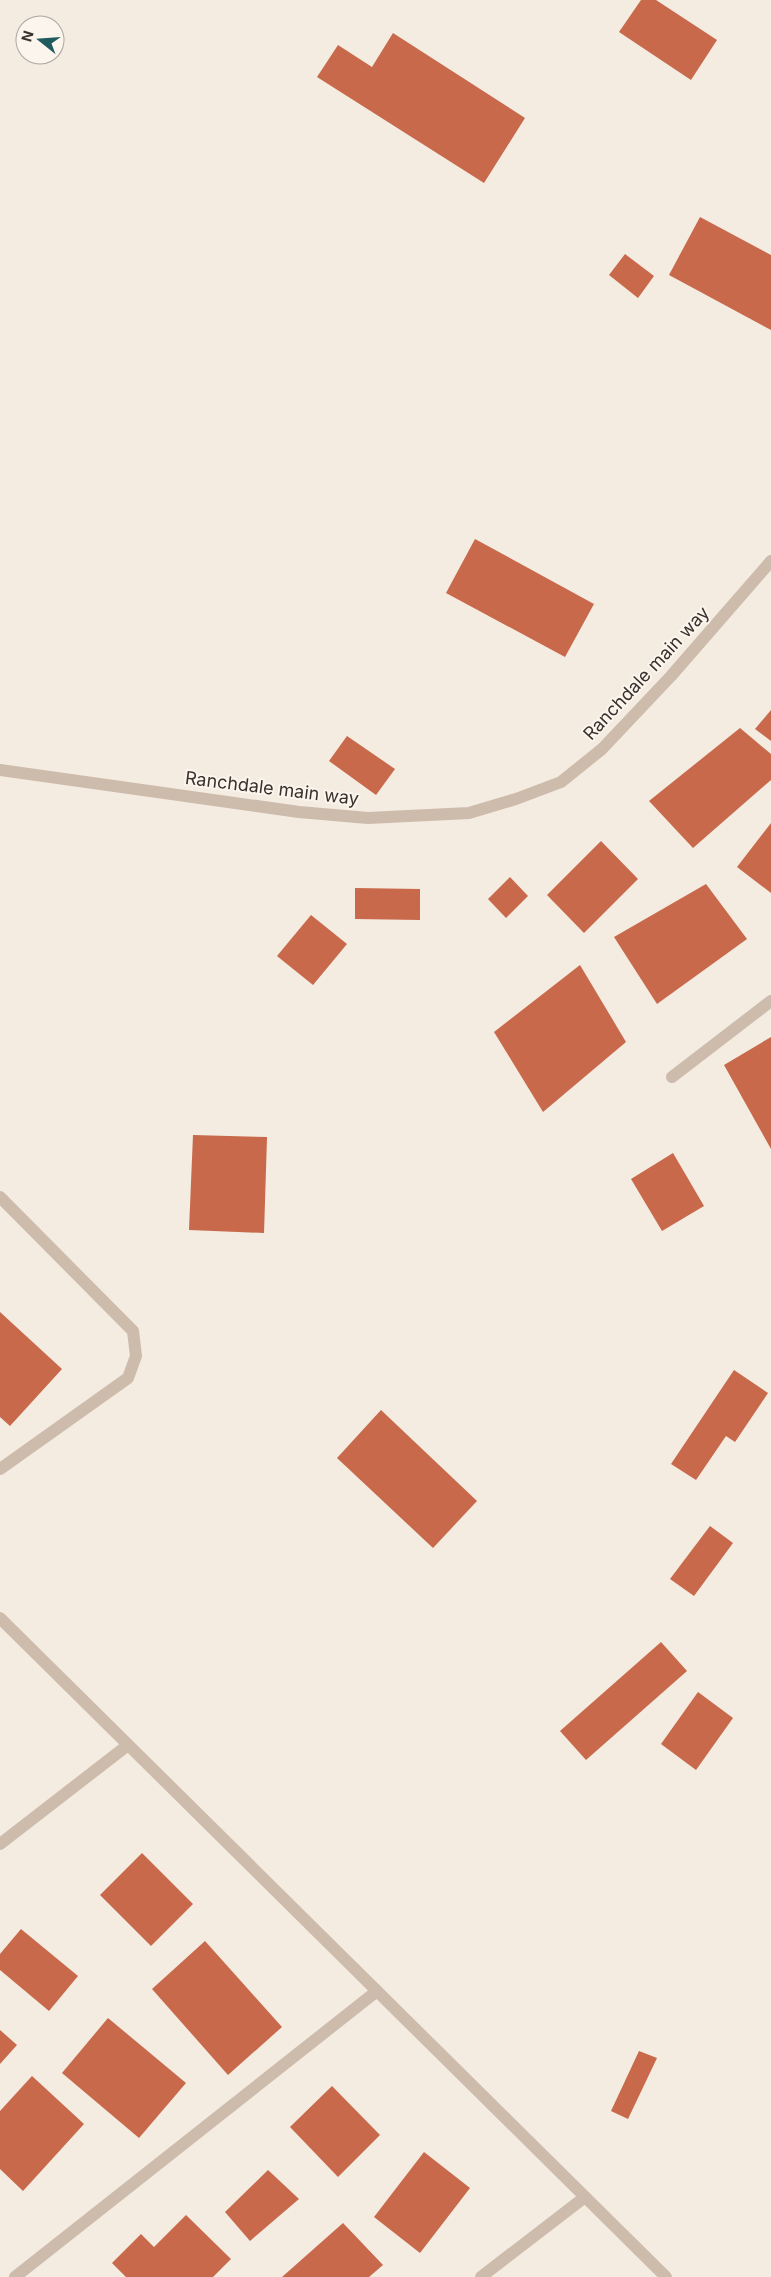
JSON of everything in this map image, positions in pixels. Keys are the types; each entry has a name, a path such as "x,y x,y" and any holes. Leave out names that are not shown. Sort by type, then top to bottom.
{"street":[{"name":"Ranchdale main way","path":"0,770 299,812 368,818 469,813 516,799 561,782 602,749 677,669 771,561"},
{"path":"672,1077 771,1001"},
{"path":"0,1197 133,1331 136,1356 128,1378 0,1469"},
{"path":"0,1618 666,2277"},
{"path":"0,1844 128,1745"},
{"path":"15,2277 377,1991"},
{"path":"481,2277 585,2197"}],"building":[{"path":"641,0 656,0 717,40 691,80 619,32"},
{"path":"393,33 525,118 484,183 317,77 338,45 372,67"},
{"path":"700,217 771,255 771,330 669,275"},
{"path":"625,254 654,276 638,298 609,275"},
{"path":"475,539 594,604 565,657 446,593"},
{"path":"771,710 771,741 755,729"},
{"path":"740,728 771,754 771,780 693,848 649,801"},
{"path":"347,736 395,769 376,795 329,761"},
{"path":"771,823 771,893 737,867"},
{"path":"601,841 638,879 584,933 547,895"},
{"path":"510,877 528,896 506,918 488,899"},
{"path":"706,884 747,939 657,1004 614,937"},
{"path":"355,888 420,889 420,920 355,919"},
{"path":"311,915 347,944 313,985 277,956"},
{"path":"580,965 626,1042 543,1112 494,1032"},
{"path":"771,1037 771,1149 724,1065"},
{"path":"193,1135 267,1137 264,1233 189,1230"},
{"path":"673,1153 704,1206 662,1231 631,1179"},
{"path":"0,1312 62,1369 10,1426 0,1417"},
{"path":"734,1370 768,1393 735,1442 726,1436 696,1480 671,1464"},
{"path":"381,1410 477,1501 433,1548 337,1458"},
{"path":"710,1526 733,1543 694,1596 670,1579"},
{"path":"661,1642 687,1671 586,1760 560,1731"},
{"path":"698,1692 733,1718 696,1770 661,1744"},
{"path":"142,1853 193,1904 151,1946 100,1895"},
{"path":"21,1929 78,1976 49,2011 0,1970 0,1954"},
{"path":"205,1941 282,2027 228,2075 152,1989"},
{"path":"108,2018 186,2083 139,2138 62,2073"},
{"path":"0,2030 17,2045 0,2064"},
{"path":"639,2051 657,2058 628,2119 611,2111"},
{"path":"32,2076 84,2124 23,2191 0,2169 0,2111"},
{"path":"332,2086 380,2135 338,2177 290,2127"},
{"path":"424,2152 470,2188 420,2253 374,2217"},
{"path":"268,2170 299,2199 250,2241 225,2212"},
{"path":"186,2215 231,2259 213,2277 126,2277 112,2263 141,2234 154,2247"},
{"path":"343,2223 383,2265 369,2277 282,2277"}]}
